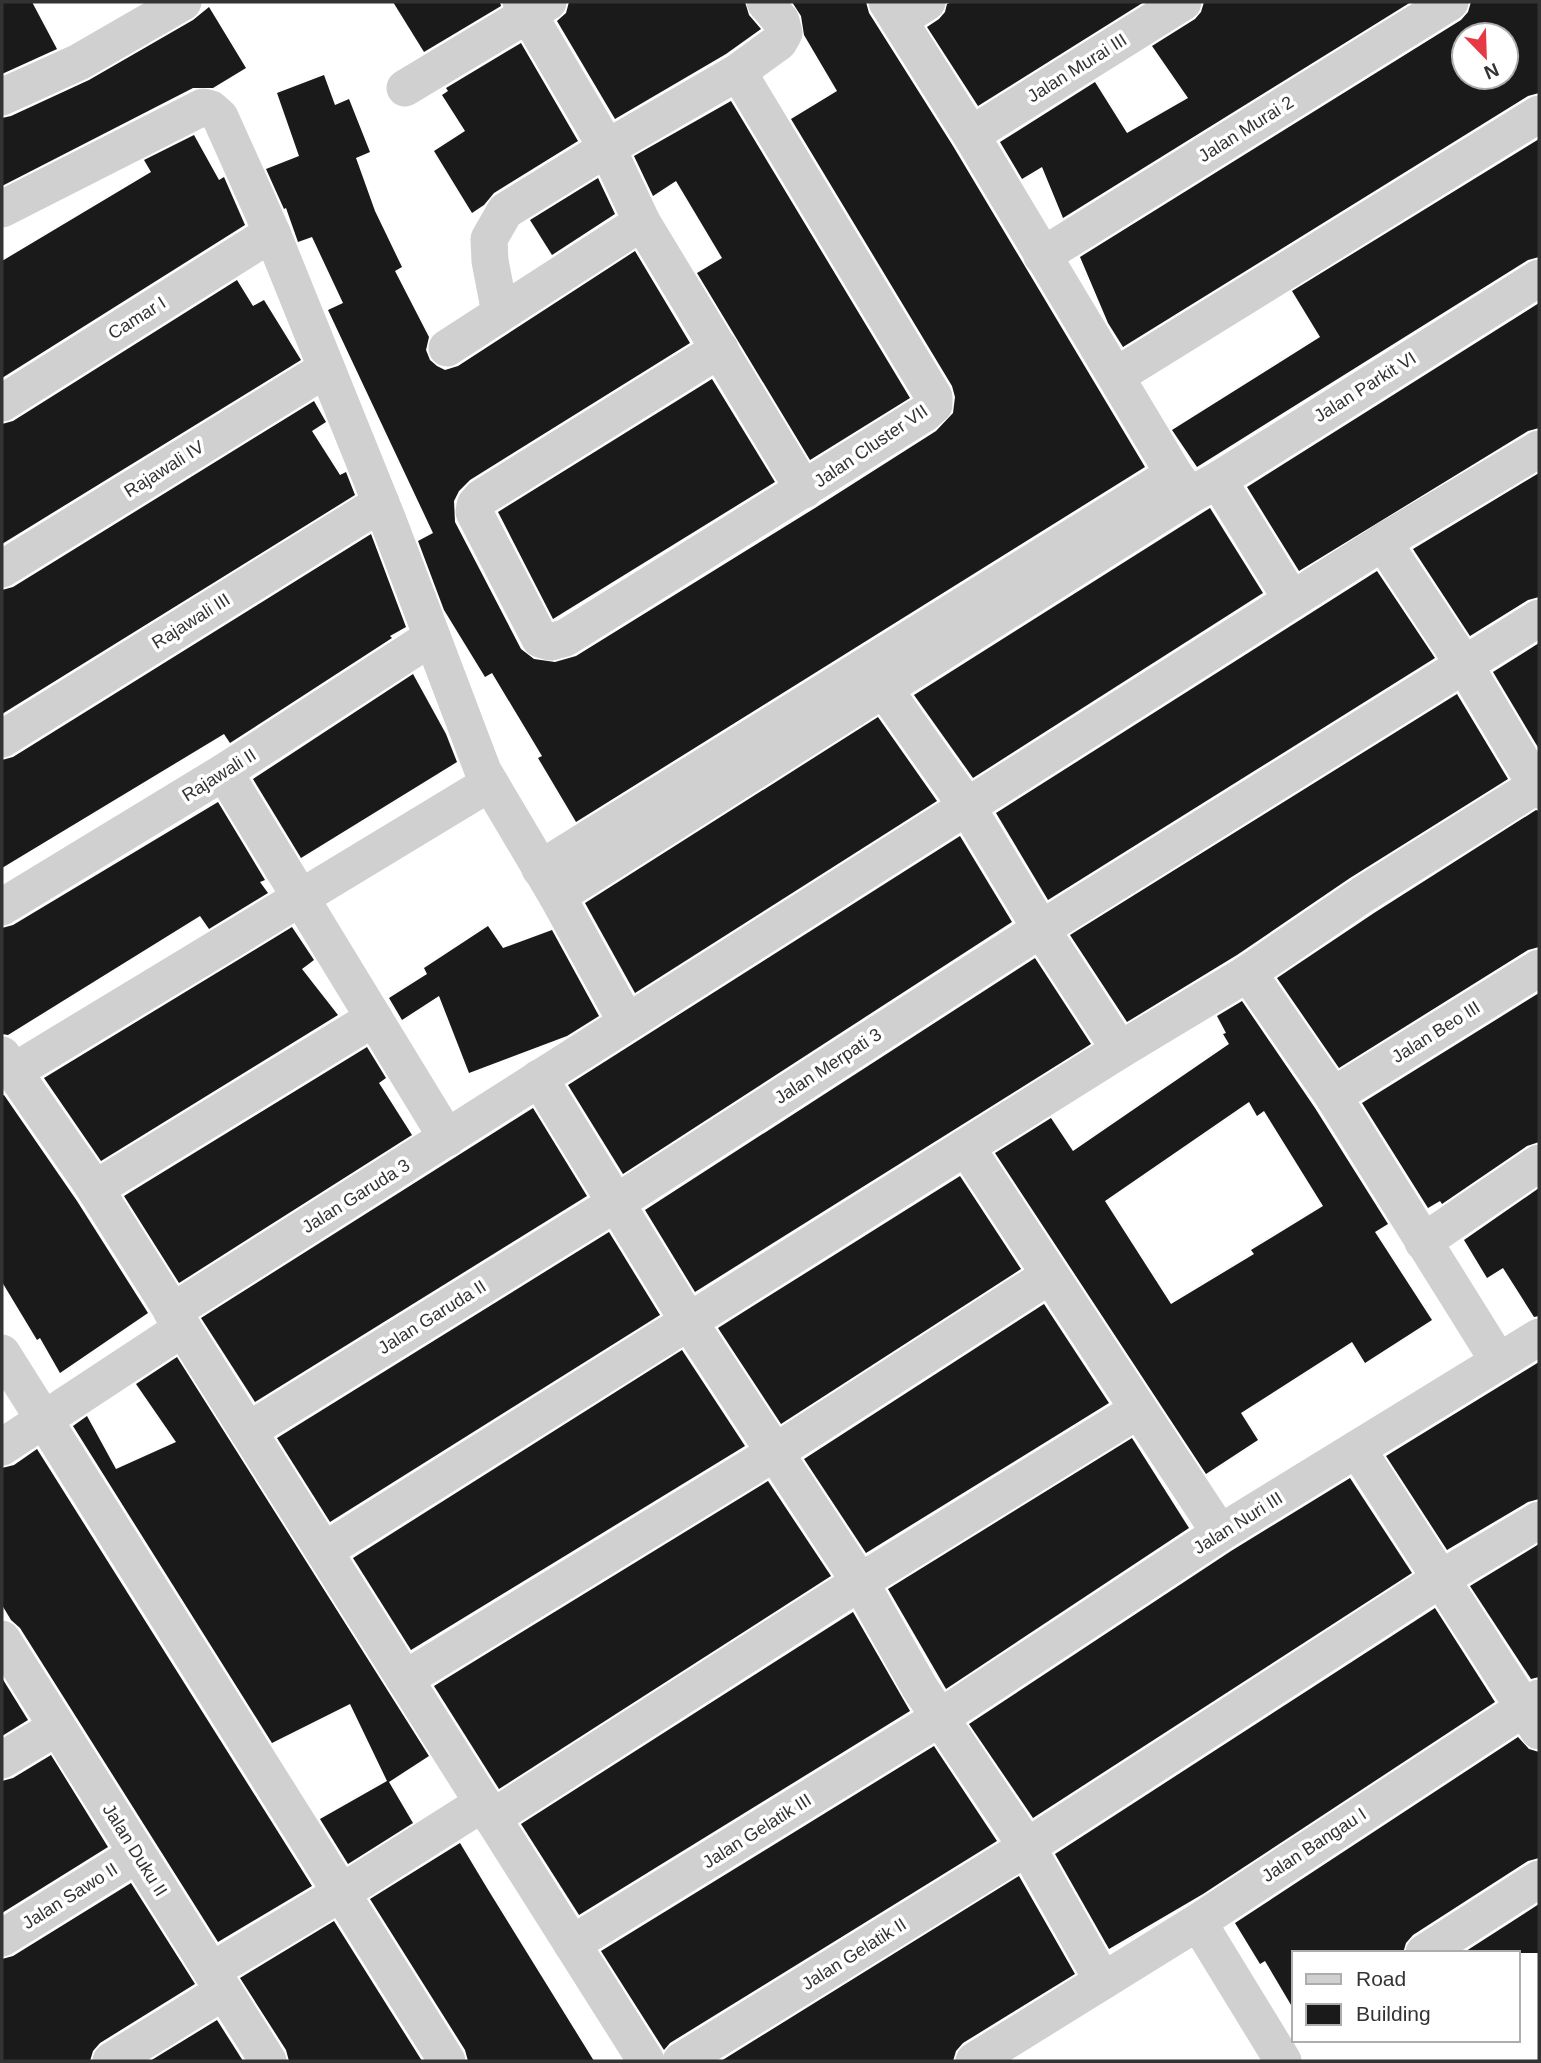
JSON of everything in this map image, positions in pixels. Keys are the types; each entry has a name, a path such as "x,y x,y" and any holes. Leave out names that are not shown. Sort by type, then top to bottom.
{"street":[{"path":"2,97 79,62 183,2"},
{"path":"500,313 490,261 489,239 505,211 738,72 779,42 784,33 781,21 765,2"},
{"name":"Jalan Murai III","path":"971,135 1183,2"},
{"name":"Jalan Murai 2","path":"1042,256 1450,2"},
{"path":"405,88 532,5 607,148 642,222 804,490"},
{"path":"904,8 971,135 1116,376 1194,483 1292,600"},
{"name":"Jalan Cluster VII","path":"720,349 481,498 475,505 474,512 540,639 550,642 565,638 804,490 934,405 934,397 738,72"},
{"path":"2,209 203,107 211,109 220,117 272,233 381,503 483,771 549,882 626,1021"},
{"path":"1116,376 1539,114"},
{"path":"447,348 642,222"},
{"name":"Camar I","path":"2,403 272,233"},
{"name":"Jalan Parkit VI","path":"549,882 1038,576 1539,278"},
{"name":"Rajawali IV","path":"2,569 326,369"},
{"name":"Jalan Garuda 3","path":"2,1447 44,1420 178,1320 626,1021 1383,542 1539,449"},
{"name":"Rajawali III","path":"2,739 381,503"},
{"path":"324,1551 1120,1050 1248,973 1362,895 1538,786 1465,666 1383,542"},
{"name":"Jalan Merpati 3","path":"616,1203 1041,929 1539,618"},
{"name":"Rajawali II","path":"2,907 224,772 432,636"},
{"path":"876,678 966,805 1041,929 1120,1050"},
{"path":"224,772 447,1139"},
{"path":"490,783 300,897 7,1064 95,1189 646,2061"},
{"name":"Jalan Beo III","path":"1333,1096 1539,968"},
{"path":"1248,973 1333,1096 1499,1362"},
{"path":"95,1189 374,1018"},
{"path":"539,1078 689,1322 860,1582 901,1656 1027,1847 1102,1981"},
{"path":"966,1147 1220,1533"},
{"path":"1423,1242 1539,1163"},
{"name":"Jalan Garuda II","path":"248,1432 616,1203"},
{"path":"405,1679 774,1453 1050,1275"},
{"name":"Jalan Nuri III","path":"941,1717 1220,1533 1539,1337"},
{"path":"2,1353 447,2061"},
{"path":"111,2061 341,1893 487,1811 1138,1410"},
{"path":"1357,1449 1534,1712"},
{"name":"Jalan Gelatik II","path":"681,2061 1027,1847 1442,1578 1539,1520"},
{"name":"Jalan Duku II","path":"2,1639 268,2061"},
{"name":"Jalan Bangau I","path":"974,2061 1019,2050 1102,1981 1534,1712"},
{"name":"Jalan Gelatik III","path":"572,1944 941,1717"},
{"path":"2,1760 57,1727"},
{"name":"Jalan Sawo II","path":"2,1938 137,1854"},
{"path":"1427,1951 1539,1879"},
{"path":"1198,1922 1284,2049"}],"building":[{"path":"2,2 32,2 57,49 2,74"},
{"path":"393,2 500,2 501,6 424,52"},
{"path":"569,2 745,2 749,15 761,29 726,54 615,119 557,21 566,13"},
{"path":"792,2 866,2 869,13 953,146 1145,467 576,822 538,758 542,756 492,673 485,677 444,610 418,541 433,533 328,310 343,303 312,237 298,242 286,208 284,209 266,169 299,156 277,93 324,75 335,105 349,99 370,152 356,158 375,211 402,267 395,271 429,337 426,350 430,360 437,366 445,370 458,366 635,251 690,343 470,480 454,501 455,522 521,649 534,659 555,662 576,656 815,508 936,431 953,413 955,397 952,386 791,119 837,91 804,35 801,16"},
{"path":"1144,2 978,106 927,27 939,19 947,4"},
{"path":"1204,2 1411,2 1063,218 1042,167 1022,179 1000,142 1095,82 1127,133 1188,98 1152,46 1195,19"},
{"path":"1471,2 1539,2 1539,93 1528,96 1123,347 1108,323 1080,257 1450,27 1450,91 1520,91 1520,21 1461,20 1468,12"},
{"path":"209,7 246,68 213,88 193,88 2,186 2,118 89,80 193,20"},
{"path":"521,43 578,141 494,193 484,205 472,213 434,151 465,131 442,95 448,91 446,88"},
{"path":"731,101 910,398 810,460 697,273 722,258 676,181 653,196 634,156"},
{"path":"194,135 219,180 224,177 245,225 2,378 2,261 151,172 144,160"},
{"path":"1539,139 1539,257 1528,260 1197,467 1172,430 1320,337 1292,291"},
{"path":"598,178 615,214 552,255 530,220"},
{"path":"237,280 253,306 264,300 301,360 2,544 2,424 13,421"},
{"path":"1539,303 1539,428 1528,431 1299,571 1247,487"},
{"path":"712,379 775,482 553,619 498,512"},
{"path":"314,401 326,422 312,431 340,475 346,472 355,495 2,714 2,590 13,587"},
{"path":"1539,473 1539,597 1528,600 1470,636 1413,549"},
{"path":"1210,508 1263,593 973,778 914,695"},
{"path":"371,534 406,627 230,743 224,734 2,868 2,760 13,757"},
{"path":"1377,571 1435,658 1048,900 996,813"},
{"path":"1539,643 1539,749 1493,672"},
{"path":"413,674 446,734 457,762 301,858 253,779"},
{"path":"1457,694 1508,779 1350,878 1237,955 1127,1022 1070,935"},
{"path":"878,717 937,801 635,993 585,903"},
{"path":"218,802 265,880 260,882 268,893 209,929 200,916 8,1035 2,1034 2,928 13,925"},
{"path":"1536,810 1539,811 1539,947 1528,950 1339,1068 1277,978"},
{"path":"960,836 1012,922 623,1174 568,1085"},
{"path":"488,926 503,948 552,930 599,1016 567,1036 469,1073 439,996 402,1020 389,998 427,974 424,968"},
{"path":"292,927 314,960 302,969 338,1015 101,1161 44,1078"},
{"path":"1035,958 1091,1044 695,1292 645,1210"},
{"path":"1539,993 1539,1142 1527,1146 1442,1204 1440,1201 1428,1208 1362,1103"},
{"path":"1242,1001 1315,1108 1388,1224 1375,1232 1432,1320 1365,1363 1352,1342 1241,1413 1258,1440 1206,1474 995,1153 1051,1118 1073,1151 1229,1044 1217,1016","holes":["1249,1102 1257,1116 1264,1111 1323,1206 1251,1250 1254,1254 1171,1304 1105,1201"]},
{"path":"367,1047 386,1078 379,1083 412,1135 179,1283 124,1196"},
{"path":"4,1095 77,1201 148,1313 60,1373 2,1282"},
{"path":"533,1108 587,1196 255,1402 201,1318"},
{"path":"960,1176 1021,1269 781,1424 718,1328"},
{"path":"1539,1188 1539,1316 1534,1317 1503,1268 1487,1278 1464,1240"},
{"path":"609,1232 660,1315 330,1522 277,1438"},
{"path":"1044,1304 1109,1403 866,1553 804,1459"},
{"path":"682,1350 745,1446 411,1650 353,1558"},
{"path":"177,1357 429,1756 389,1782 413,1823 348,1864 320,1819 387,1781 350,1704 272,1743 73,1426 87,1416 116,1469 176,1442 136,1384"},
{"path":"1539,1362 1539,1499 1528,1502 1447,1550 1386,1456"},
{"path":"1132,1438 1189,1528 946,1689 888,1589"},
{"path":"37,1449 312,1886 218,1942 20,1628 11,1620 2,1605 2,1468 14,1465"},
{"path":"1350,1478 1412,1573 1033,1818 969,1724 1231,1551"},
{"path":"768,1481 831,1576 499,1789 434,1686"},
{"path":"1539,1544 1539,1677 1531,1679 1470,1586"},
{"path":"1435,1608 1495,1702 1203,1894 1109,1949 1055,1854"},
{"path":"853,1612 910,1711 579,1915 521,1824"},
{"path":"2,1678 28,1720 2,1736"},
{"path":"1518,1737 1529,1749 1539,1752 1539,1858 1528,1861 1413,1935 1404,1951 1292,1951 1292,2007 1265,1961 1260,1964 1235,1923"},
{"path":"934,1746 997,1841 670,2043 664,2050 601,1951"},
{"path":"51,1755 108,1847 2,1913 2,1781 13,1778"},
{"path":"460,1843 594,2061 468,2061 465,2050 370,1899"},
{"path":"1019,1876 1075,1974 963,2043 956,2051 953,2061 721,2061"},
{"path":"131,1883 195,1984 100,2043 93,2051 90,2061 2,2061 2,1959 13,1956"},
{"path":"1539,1904 1539,1953 1466,1951"},
{"path":"334,1921 422,2061 289,2061 286,2050 240,1978"},
{"path":"217,2020 243,2061 150,2061"}]}
